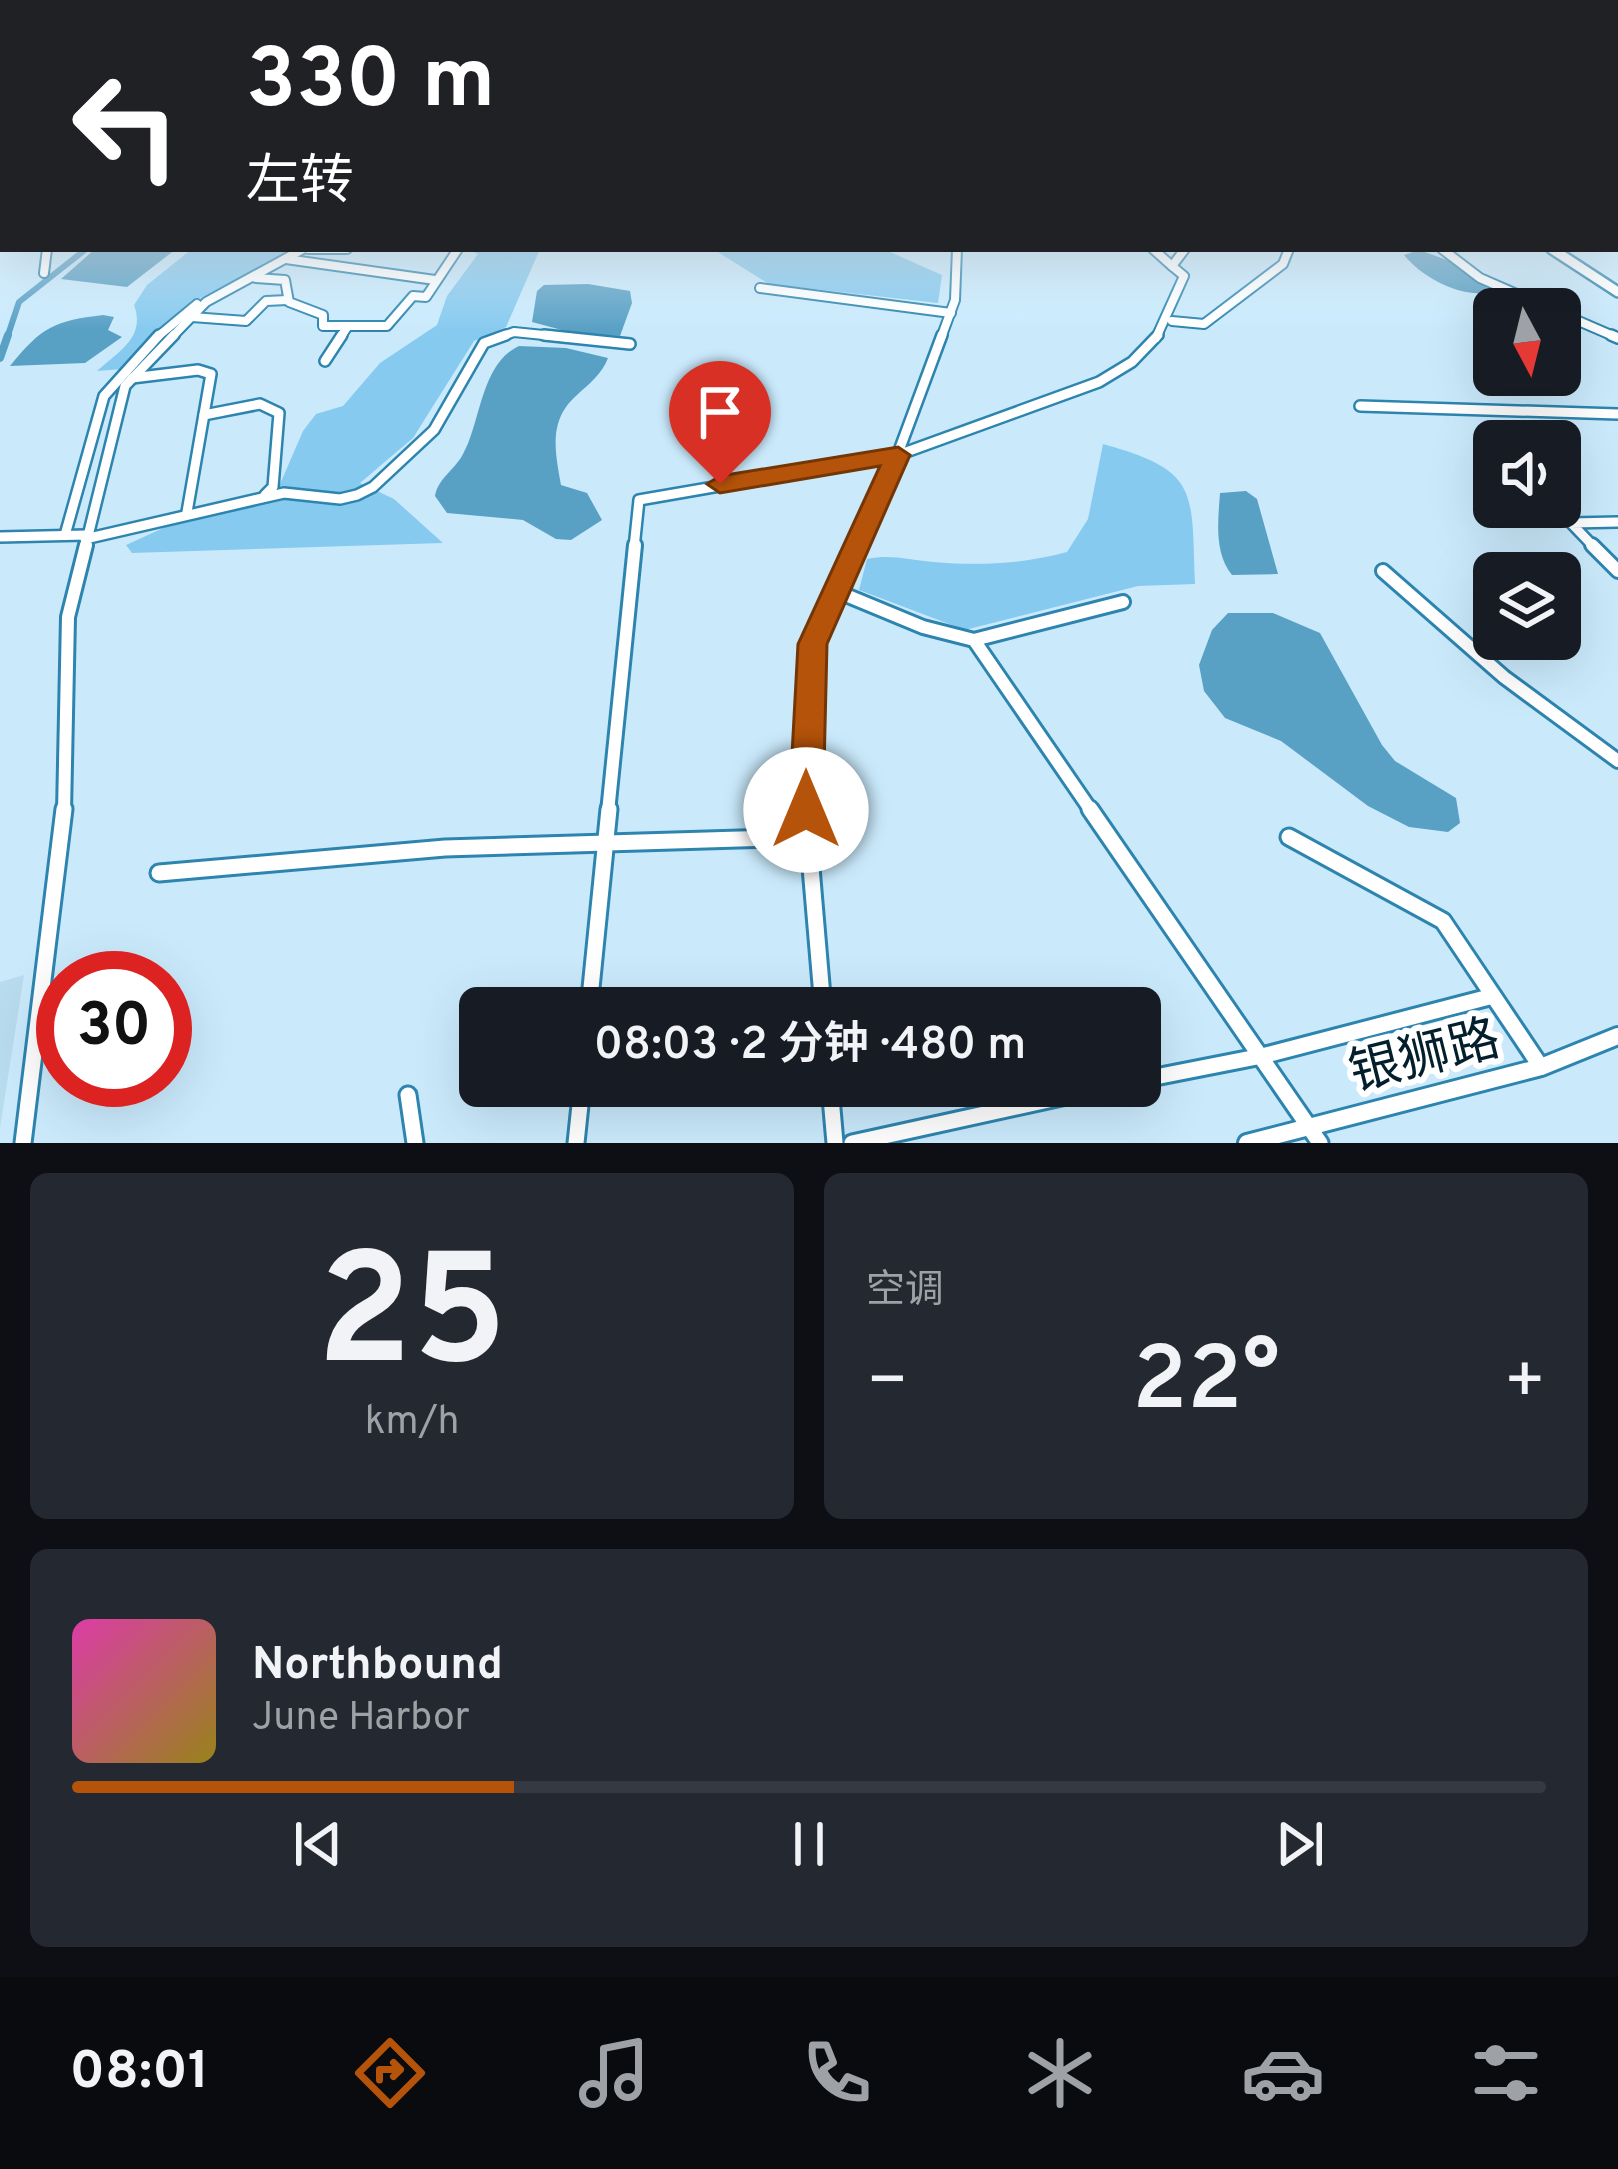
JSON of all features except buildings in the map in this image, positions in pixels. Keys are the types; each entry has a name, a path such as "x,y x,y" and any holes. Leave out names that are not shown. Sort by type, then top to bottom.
{"main road":[{"path":"1557,252 1618,292"},
{"name":"银狮路","path":"1247,1143 1316,1135 1541,1067 1618,1036"}],"street":[{"path":"44,273 47,252"},
{"path":"65,536 104,396 157,337 206,302 300,252"},
{"path":"191,317 246,321 266,301 287,300 323,315 321,325 387,326 413,296 426,297 456,252"},
{"path":"821,987 804,784 812,644 898,455 951,313 957,252"},
{"path":"591,987 639,500 898,455 1099,382 1126,367 1172,321 1184,276 1156,252"},
{"path":"1172,266 1183,252"},
{"path":"1446,252 1480,278 1503,288"},
{"path":"1172,321 1204,323 1289,253"},
{"path":"286,260 435,280"},
{"path":"251,278 285,280 287,300"},
{"path":"760,288 951,313"},
{"path":"23,1143 63,840 68,617 85,537 125,386 206,302"},
{"path":"1581,322 1618,338"},
{"path":"325,361 348,326"},
{"path":"0,537 85,537 284,493 340,499 373,487 434,430 464,385 476,354 500,335 514,332 630,344"},
{"path":"132,378 209,371 187,512"},
{"path":"203,415 260,404 279,413 273,487 262,497"},
{"path":"1360,406 1618,414"},
{"path":"1618,522 1571,523 1618,571"},
{"path":"1383,571 1504,676 1618,760"},
{"path":"836,591 923,627 974,640 1123,602"},
{"path":"974,640 1316,1135"},
{"path":"159,873 445,848 808,837"},
{"path":"1289,837 1443,922 1541,1067"},
{"path":"1161,1076 1262,1056 1493,997"},
{"path":"408,1095 415,1143"},
{"path":"576,1143 580,1107"},
{"path":"832,1107 835,1143"},
{"path":"852,1143 1016,1107"}],"shaded area":[{"path":"92,252 172,252 127,287 61,279"},
{"path":"188,252 290,252 190,303 194,310 136,368 97,371 133,335 134,305 147,285"},
{"path":"474,252 539,252 506,327 474,341 413,438 360,483 394,499 443,543 132,553 126,545 183,519 277,491 303,431 316,414 343,406 380,363 437,325 447,296 478,254"},
{"path":"718,252 890,252 942,275 938,303 769,284"},
{"path":"1425,252 1450,261 1487,288 1461,291 1420,270 1404,255"},
{"path":"588,284 630,291 632,303 620,336 573,333 532,322 537,291 544,285"},
{"path":"103,315 114,317 108,330 122,337 85,363 10,366 50,328"},
{"path":"519,346 566,348 608,358 568,405 558,425 561,485 587,493 602,520 571,540 556,539 523,520 447,513 435,496 468,443 496,366"},
{"path":"1103,444 1158,464 1184,489 1193,527 1195,584 1138,586 965,630 859,590 867,559 984,564 1067,552 1088,519"},
{"path":"1246,491 1257,499 1278,574 1232,575 1222,557 1220,493"},
{"path":"1228,613 1273,613 1320,633 1382,745 1395,761 1456,798 1460,823 1448,832 1409,827 1368,806 1281,741 1225,718 1204,691 1199,665 1212,630"},
{"path":"24,975 0,1128 0,982"}],"waterway":[{"path":"8,335 19,302 82,252"},
{"path":"0,358 8,335"}],"route":[{"path":"720,484 898,455 812,644 806,810"}]}
